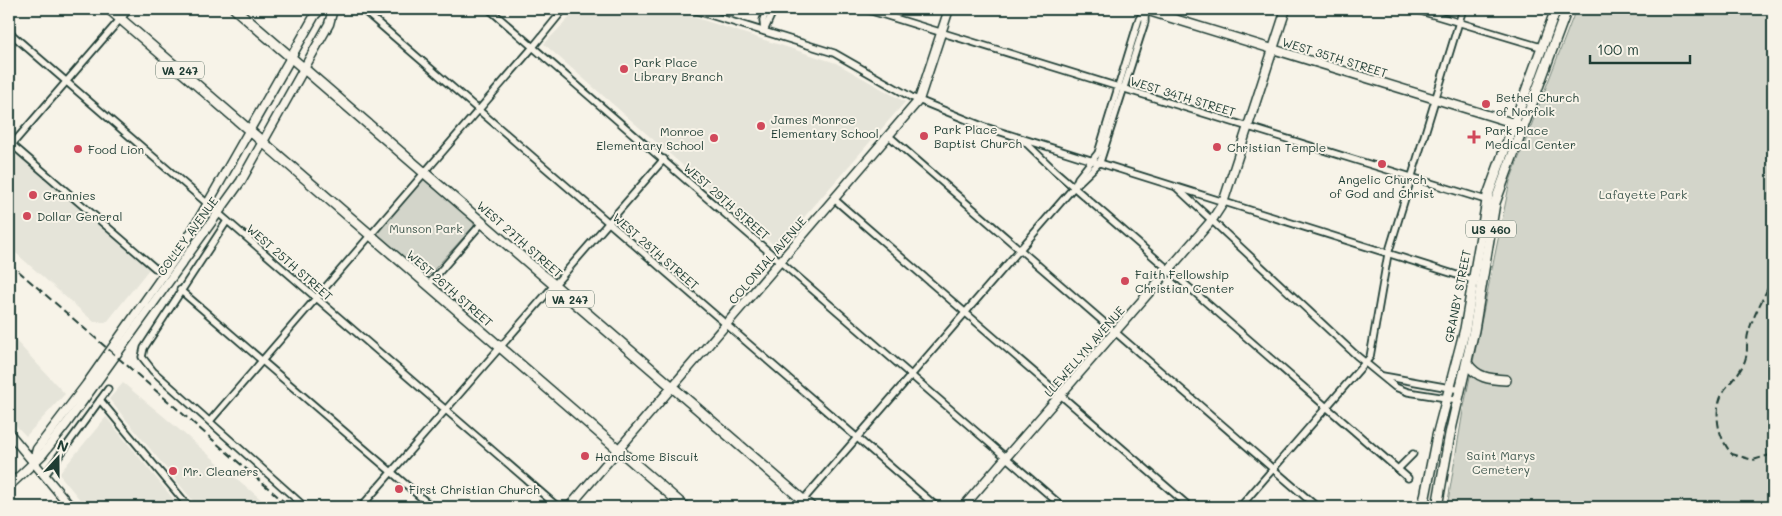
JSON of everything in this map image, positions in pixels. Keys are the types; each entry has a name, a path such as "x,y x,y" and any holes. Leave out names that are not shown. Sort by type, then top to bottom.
{"main road":[{"name":"WEST 26TH STREET","path":"109,9 684,507"},
{"name":"WEST 27TH STREET","path":"236,9 673,388 800,504 811,507"},
{"name":"GRANBY STREET","path":"1437,507 1467,363 1477,282 1491,202 1493,176 1556,9"},
{"name":"GRANBY STREET","path":"1491,202 1523,126 1567,9"},
{"name":"GRANBY STREET","path":"1423,507 1449,388 1477,282"},
{"path":"1467,363 1481,376 1506,380"}],"street":[{"path":"129,9 10,145 155,268"},
{"name":"COLLEY AVENUE","path":"34,460 37,449 86,385 172,264 321,9"},
{"name":"COLLEY AVENUE","path":"9,486 34,460 42,455 67,424 241,181 329,24 333,9"},
{"name":"WEST 28TH STREET","path":"362,9 937,507"},
{"name":"WEST 29TH STREET","path":"489,9 1063,507"},
{"path":"210,422 564,9"},
{"path":"691,9 834,53 919,100 945,112 1477,282"},
{"path":"764,31 763,20 766,9"},
{"path":"764,31 774,9"},
{"name":"WEST 34TH STREET","path":"865,9 1491,202"},
{"name":"COLONIAL AVENUE","path":"569,507 919,100 949,9"},
{"path":"800,504 1074,187 1078,178 1097,162 1098,153 1122,88 1139,19 1144,9"},
{"name":"WEST 35TH STREET","path":"1144,9 1523,126"},
{"name":"LLEWELLYN AVENUE","path":"963,507 1212,220 1223,202 1286,9"},
{"path":"1414,9 1551,51"},
{"path":"1240,507 1366,364 1372,349 1388,254 1463,9"},
{"name":"WEST 25TH STREET","path":"9,32 558,507"},
{"path":"889,136 1317,507"},
{"path":"1022,138 1074,187 1408,478"},
{"path":"361,507 664,159"},
{"path":"1175,187 1366,364 1395,386 1408,392 1458,400"},
{"path":"834,199 1190,507"},
{"path":"227,221 180,290 144,348 142,357 153,371 305,507"},
{"path":"428,285 482,223"},
{"path":"180,290 432,507"},
{"path":"1381,375 1461,390"},
{"path":"46,474 108,388"},
{"path":"100,400 189,507"},
{"path":"9,433 46,474 71,507"},
{"path":"1398,469 1413,454"}],"shaded area":[{"name":"James Monroe Elementary School","path":"574,9 669,9 836,63 905,102 777,248 544,44 572,15"},
{"path":"17,152 131,249 149,269 107,322 94,322 9,247 9,158"},
{"path":"15,340 65,394 26,436 9,418 9,345"},
{"path":"123,383 270,507 198,507 109,399"},
{"path":"106,417 180,507 86,507 59,474"}],"green space":[{"name":"Lafayette Park","path":"1576,9 1773,9 1773,507 1447,507 1463,411 1510,181"},
{"name":"Munson Park","path":"423,179 474,222 474,226 429,275 425,275 378,235 378,230"}],"railway":[{"path":"9,263 290,507"},
{"path":"1773,277 1750,327 1747,337 1745,362 1725,389 1718,405 1720,431 1732,454 1753,460 1773,454"}],"place":[{"name":"Park Place Library Branch","path":"624,69"},
{"name":"Bethel Church of Norfolk","path":"1486,104"},
{"name":"James Monroe Elementary School","path":"761,126"},
{"name":"Park Place Baptist Church","path":"924,136"},
{"name":"Park Place Medical Center","path":"1474,137"},
{"name":"Monroe Elementary School","path":"714,138"},
{"name":"Christian Temple","path":"1217,147"},
{"name":"Food Lion","path":"78,149"},
{"name":"Angelic Church of God and Christ","path":"1382,164"},
{"name":"Grannies","path":"33,195"},
{"name":"Dollar General","path":"27,216"},
{"name":"Faith Fellowship Christian Center","path":"1125,281"},
{"name":"Handsome Biscuit","path":"585,456"},
{"name":"Mr. Cleaners","path":"173,471"},
{"name":"First Christian Church","path":"399,489"}],"park label":[{"name":"Saint Marys Cemetery","path":"1501,462"}]}
